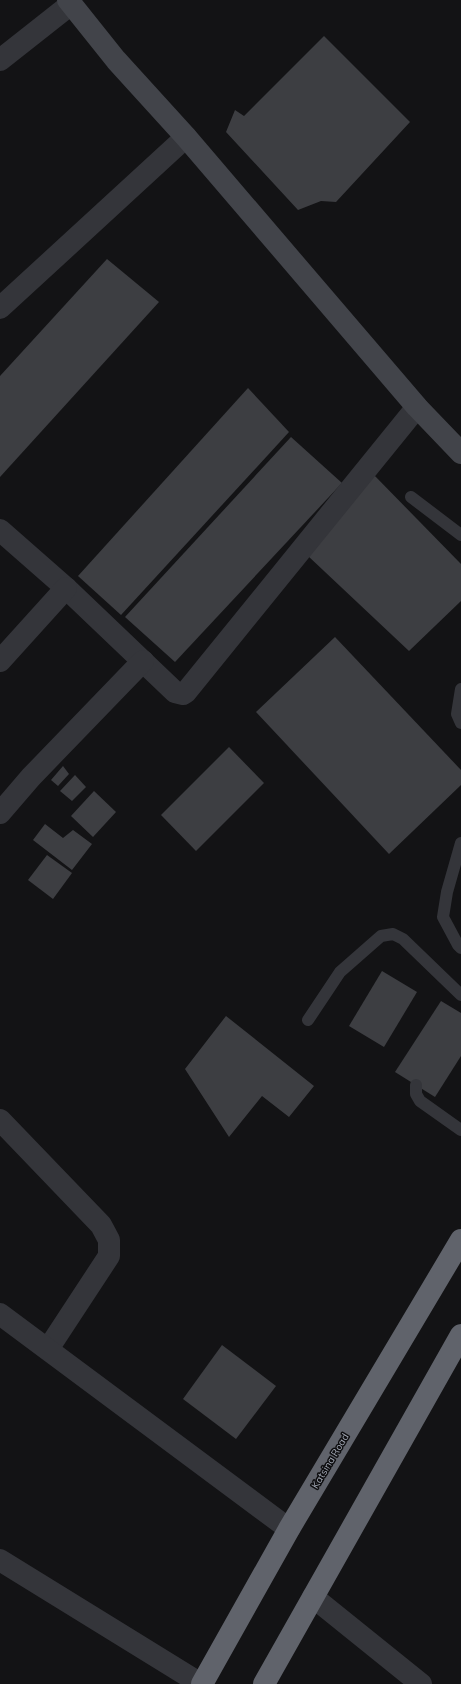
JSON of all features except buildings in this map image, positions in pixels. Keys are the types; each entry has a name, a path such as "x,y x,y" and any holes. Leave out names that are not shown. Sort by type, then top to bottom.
{"highway":[{"name":"Katsina Road","path":"201,1684 289,1529 461,1240"},
{"path":"264,1684 461,1334"}],"street":[{"path":"0,60 70,2 116,60 186,137 417,407 461,452"},
{"path":"0,308 186,137"},
{"path":"0,530 66,588 175,692 183,694 417,407"},
{"path":"0,661 66,588"},
{"path":"0,813 31,777 142,661"},
{"path":"0,1120 101,1225 109,1240 109,1256 48,1349"},
{"path":"0,1314 289,1529"},
{"path":"0,1560 201,1684"},
{"path":"313,1597 421,1684"}],"lane":[{"path":"411,497 461,534"},
{"path":"461,688 457,714 461,723"},
{"path":"461,843 447,892 443,917 461,948"},
{"path":"308,1020 340,972 381,936 393,934 403,939 461,995"},
{"path":"416,1085 416,1094 420,1101 461,1130"}]}
